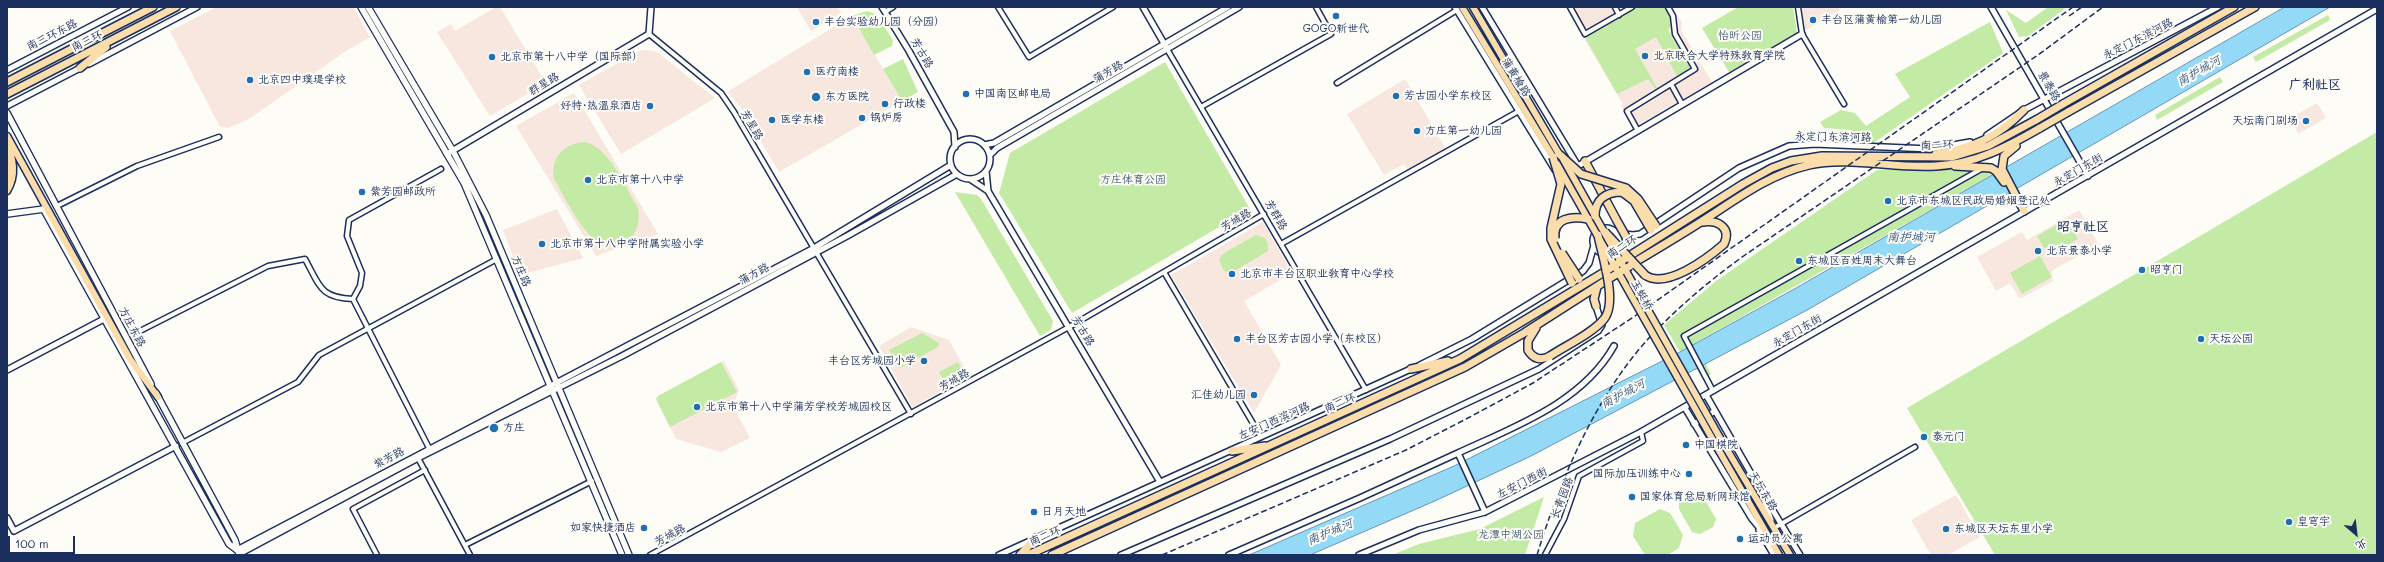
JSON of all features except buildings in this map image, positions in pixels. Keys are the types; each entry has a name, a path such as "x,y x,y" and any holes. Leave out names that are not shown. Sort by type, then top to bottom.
{"highway":[{"name":"南三环","path":"7,82 153,7"},
{"name":"南三环","path":"7,94 176,7"},
{"name":"南二环","path":"1028,555 1460,359 1569,294 1743,184 1772,168 1791,161 1822,156 1914,158 1952,157 1977,151 2036,120 2234,7"},
{"name":"南二环","path":"1052,555 1458,370 1542,322 1775,175 1823,162 1949,165 1978,159 1996,152 2040,128 2255,7"},
{"path":"80,68 116,39"},
{"path":"1914,158 1953,151 1984,140 1999,133 2024,110"},
{"path":"2022,213 2004,174 2002,162 2008,152 2040,128"},
{"path":"1556,155 1581,174 1626,188 1638,199 1653,228 1649,241 1642,248 1635,249 1630,244"},
{"path":"1556,155 1561,184 1550,228 1551,239 1572,284 1569,294"},
{"path":"1585,162 1630,244 1633,251 1629,256"},
{"path":"1949,165 1988,168 2000,176 2016,200"},
{"path":"1595,216 1595,206 1601,198 1610,193 1622,192 1634,201 1653,228 1662,229 1677,226"},
{"path":"1588,219 1576,217 1566,218 1559,223 1554,234 1558,248 1579,279 1590,281"},
{"path":"1601,229 1645,275 1658,280 1672,277 1724,244 1727,235 1723,227 1711,221 1701,222"},
{"path":"1542,322 1530,336 1527,347 1535,358 1542,359 1550,356 1600,324 1608,312 1610,296 1597,234"},
{"path":"1596,306 1594,299 1597,287"},
{"path":"1579,299 1590,301 1596,306"},
{"path":"1411,369 1460,359"},
{"path":"1232,451 1275,444"},
{"path":"1020,555 1036,538"}],"main road":[{"name":"方庄路","path":"361,7 464,184 592,481 622,555"},
{"name":"方庄路","path":"368,7 453,151 486,215 629,555"},
{"name":"蒲黄榆路","path":"1473,7 1556,155"},
{"name":"蒲黄榆路","path":"1458,8 1481,40 1556,155"},
{"path":"1469,30 1481,40"},
{"name":"方庄东路","path":"7,114 235,540 238,553"},
{"path":"7,136 130,359 158,398"},
{"path":"7,141 13,160 14,172 7,191"},
{"path":"7,141 229,544 238,553"},
{"name":"玉蜓桥","path":"1556,155 1595,216 1717,440"},
{"name":"玉蜓桥","path":"1556,155 1588,219 1717,440"},
{"path":"7,157 9,171 7,180"},
{"path":"7,214 44,209"},
{"name":"天坛东路","path":"1717,440 1790,555"},
{"name":"天坛东路","path":"1717,440 1779,555"},
{"path":"176,446 182,443"}],"street":[{"name":"南三环东路","path":"7,70 128,7"},
{"path":"7,106 197,7"},
{"path":"648,34 651,7"},
{"path":"884,9 893,7"},
{"path":"998,7 1029,56 1113,7"},
{"name":"芳群路","path":"1143,7 1366,390"},
{"name":"蒲芳路","path":"990,155 997,148 1166,47 1228,7"},
{"name":"蒲芳路","path":"984,145 994,143 1239,7"},
{"path":"1201,107 1331,34 1316,7"},
{"path":"1482,7 1578,166"},
{"path":"1570,7 1585,34 1632,7"},
{"path":"1615,7 1620,15"},
{"path":"1638,130 1627,111 1694,69 1675,34 1673,16 1668,7"},
{"path":"1798,7 1802,34 1844,104"},
{"name":"景泰路","path":"1991,7 2088,176"},
{"name":"永定门东滨河路","path":"1617,233 1633,235 1645,230 1739,168 1781,149 1806,144 1913,149 1955,146 1984,137 2024,110 2218,7"},
{"path":"1337,83 1458,8 1469,30 1560,178 1638,130 1802,34"},
{"name":"芳古路","path":"884,9 954,132"},
{"name":"永定门东街","path":"1695,402 2377,9"},
{"name":"群星路","path":"447,154 648,34"},
{"name":"芳星路","path":"648,34 720,93 734,112 911,414"},
{"path":"1671,84 1682,104"},
{"path":"1281,244 1520,111"},
{"path":"954,132 966,140"},
{"path":"954,132 955,147"},
{"path":"57,206 137,166 219,137"},
{"path":"970,179 980,176 986,171 990,163 990,155 984,145 976,140 966,140 955,147 951,154 951,165 956,174 970,179 988,191"},
{"name":"蒲方路","path":"551,385 815,250 951,165"},
{"path":"1713,391 1707,376 1684,336 1988,168"},
{"path":"353,299 360,286 362,273 347,236 349,220 441,170"},
{"path":"986,171 988,191"},
{"path":"1567,173 1601,229"},
{"name":"蒲方路","path":"554,392 956,174"},
{"name":"芳古路","path":"988,191 1070,327 1160,482"},
{"name":"芳城路","path":"650,555 1070,327 1264,214"},
{"path":"1614,256 1601,253 1594,245 1597,234 1601,229 1611,228 1617,233 1619,243 1615,250 1614,256 1695,402"},
{"name":"左安门西滨河路","path":"999,555 1366,390 1472,339 1583,271 1589,263 1594,245"},
{"path":"1608,254 1615,250"},
{"path":"140,331 268,266 305,259 322,290 335,298 353,299"},
{"path":"182,443 298,382 319,355 368,327 497,259"},
{"path":"1164,272 1260,437"},
{"path":"353,299 429,448"},
{"path":"1121,555 1390,439 1539,369 1597,332 1602,325 1596,306"},
{"path":"7,370 104,319"},
{"path":"1229,555 1360,498 1553,407 1604,361 1614,346"},
{"name":"紫芳路","path":"238,553 429,448 551,385"},
{"name":"紫芳路","path":"238,553 418,458 554,392"},
{"path":"1706,395 1761,491 1800,555"},
{"name":"左安门西街","path":"1359,555 1419,530 1485,512 1641,432 1695,402"},
{"path":"1685,408 1774,555"},
{"path":"1694,424 1715,411"},
{"name":"长青园路","path":"1545,555 1564,519 1579,476 1643,441 1641,432"},
{"path":"7,518 14,531 176,446"},
{"path":"1761,491 1774,528 1915,447"},
{"path":"1458,453 1474,491 1485,512"},
{"path":"418,458 470,555"},
{"path":"377,555 353,509 425,470"},
{"path":"465,545 592,481"},
{"path":"1752,519 1770,539"}],"shaded area":[{"name":"北京四中璞瑅学校","path":"217,7 353,7 370,37 346,51 249,119 228,128 220,127 170,31"},
{"name":"北京市第十八中学（国际部）","path":"496,7 500,7 546,83 490,116 437,32 451,24 455,31"},
{"name":"丰台实验幼儿园（分园）","path":"797,7 836,7 842,12 811,31"},
{"name":"北京联合大学特殊教育学院","path":"1565,7 1672,7 1682,23 1681,30 1712,82 1634,127 1621,106 1623,104"},
{"name":"丰台区蒲黄榆第一幼儿园","path":"1802,7 1838,7 1840,10 1805,30"},
{"name":"东方医院","path":"852,16 902,101 779,172 740,106 728,93 730,90"},
{"path":"648,50 657,52 715,98 621,154 579,85 639,51"},
{"path":"1405,79 1446,149 1408,170 1404,164 1384,175 1347,114"},
{"name":"北京市第十八中学","path":"574,93 658,234 596,256 516,126"},
{"name":"天坛南门剧场","path":"2317,103 2326,118 2298,134 2290,118"},
{"name":"北京市第十八中学附属实验小学","path":"557,209 583,258 520,275 503,230"},
{"name":"北京景泰小学","path":"2079,210 2099,245 2053,270 2051,275 2053,281 2020,299 2010,283 1996,291 1977,257 2022,232 2027,240"},
{"path":"1263,222 1292,273 1244,301 1281,365 1254,413 1171,275"},
{"name":"丰台区芳城园小学","path":"911,327 949,340 969,376 912,407 879,346"},
{"name":"北京市第十八中学蒲芳学校芳城园校区","path":"724,361 739,390 734,402 736,412 750,438 721,452 676,439 656,399 658,396"},
{"name":"东城区天坛东里小学","path":"1956,495 1980,537 1948,555 1931,555 1911,520"}],"green space":[{"path":"1636,7 1665,7 1671,16 1672,24 1668,30 1690,68 1677,76 1656,37 1635,49 1657,88 1655,89 1648,79 1617,94 1585,37 1615,18 1616,20"},
{"name":"怡昕公园","path":"1738,7 1793,7 1797,33 1729,72 1702,28"},
{"path":"2048,7 2067,7 2028,36 2019,37 2006,10 2026,23"},
{"path":"867,11 876,14 893,40 892,46 874,55 852,16"},
{"path":"2328,15 2330,20 2256,62 2253,57"},
{"path":"1990,22 2003,53 1872,144 1851,141 1851,130 1824,128 1820,122 1841,110 1855,113 1866,126 1910,97 1895,74"},
{"path":"903,59 918,92 902,101 883,69"},
{"name":"方庄体育公园","path":"1165,62 1250,209 1072,313 999,193 1010,153"},
{"path":"2220,77 2223,82 2157,120 2155,115"},
{"name":"天坛公园","path":"2377,132 2377,555 1995,555 1907,408"},
{"path":"585,142 594,145 609,160 616,169 638,208 639,217 634,234 627,241 614,246 603,244 592,237 583,227 574,215 554,179 554,164 560,153 571,145"},
{"path":"1978,168 1994,174 1695,343 1711,374 1702,378 1685,349 1680,352 1664,325 1716,281 1877,170"},
{"path":"955,192 977,195 981,199 1053,321 1051,330 1040,336"},
{"path":"2067,219 2078,239 2049,256 2037,236"},
{"path":"1256,235 1265,238 1268,244 1268,251 1231,273 1224,271 1219,259 1224,253"},
{"path":"2040,256 2052,277 2022,294 2010,273"},
{"path":"922,333 939,343 938,347 900,368 889,350"},
{"path":"721,362 737,392 670,427 656,399 658,396"},
{"path":"958,362 964,372 945,382 939,372"},
{"path":"1694,494 1702,495 1716,519 1713,527 1700,534 1692,532 1679,509 1679,502"},
{"name":"龙潭中湖公园","path":"1544,497 1525,555 1392,555 1419,544 1480,529"},
{"path":"1660,509 1670,513 1683,535 1679,548 1668,555 1645,555 1633,536 1635,523"}],"water":[{"name":"南护城河","path":"2285,7 2330,7 1809,309 1531,456 1437,500 1310,555 1249,555 1454,466 1680,352 1796,288"}],"railway":[{"path":"1162,555 1406,450 1533,383 1635,316 2073,7"},
{"path":"2069,16 2082,7"},
{"path":"1537,555 1568,469 1581,440 1596,413 1612,386 1630,361 1671,315 1719,274 1745,255 2038,55 2103,7"}],"place":[{"name":"GOGO新世代","path":"1336,16"},
{"name":"丰台区蒲黄榆第一幼儿园","path":"1813,20"},
{"name":"丰台实验幼儿园（分园）","path":"816,22"},
{"name":"北京联合大学特殊教育学院","path":"1645,56"},
{"name":"北京市第十八中学（国际部）","path":"492,57"},
{"name":"医疗南楼","path":"807,72"},
{"name":"北京四中璞瑅学校","path":"250,80"},
{"name":"中国南区邮电局","path":"966,94"},
{"name":"芳古园小学东校区","path":"1396,96"},
{"name":"东方医院","path":"816,97"},
{"name":"行政楼","path":"885,104"},
{"name":"好特·热温泉酒店","path":"650,106"},
{"name":"锅炉房","path":"862,118"},
{"name":"医学东楼","path":"772,120"},
{"name":"天坛南门剧场","path":"2306,121"},
{"name":"方庄第一幼儿园","path":"1417,131"},
{"name":"北京市第十八中学","path":"588,180"},
{"name":"紫芳园邮政所","path":"362,192"},
{"name":"北京市东城区民政局婚姻登记处","path":"1888,201"},
{"name":"北京市第十八中学附属实验小学","path":"542,244"},
{"name":"北京景泰小学","path":"2038,251"},
{"name":"东城区百姓周末大舞台","path":"1799,261"},
{"name":"昭亨门","path":"2142,270"},
{"name":"北京市丰台区职业教育中心学校","path":"1232,274"},
{"name":"丰台区芳古园小学（东校区）","path":"1237,339"},
{"name":"天坛公园","path":"2201,339"},
{"name":"丰台区芳城园小学","path":"924,361"},
{"name":"汇佳幼儿园","path":"1254,395"},
{"name":"北京市第十八中学蒲芳学校芳城园校区","path":"697,407"},
{"name":"方庄","path":"494,428"},
{"name":"泰元门","path":"1924,437"},
{"name":"中国棋院","path":"1686,445"},
{"name":"国际加压训练中心","path":"1689,474"},
{"name":"国家体育总局新网球馆","path":"1632,497"},
{"name":"日月天地","path":"1034,512"},
{"name":"皇穹宇","path":"2289,522"},
{"name":"如家快捷酒店","path":"644,528"},
{"name":"东城区天坛东里小学","path":"1946,529"},
{"name":"运动员公寓","path":"1740,539"}],"district":[{"name":"广利社区","path":"2315,85"},
{"name":"昭亨社区","path":"2083,227"}]}
